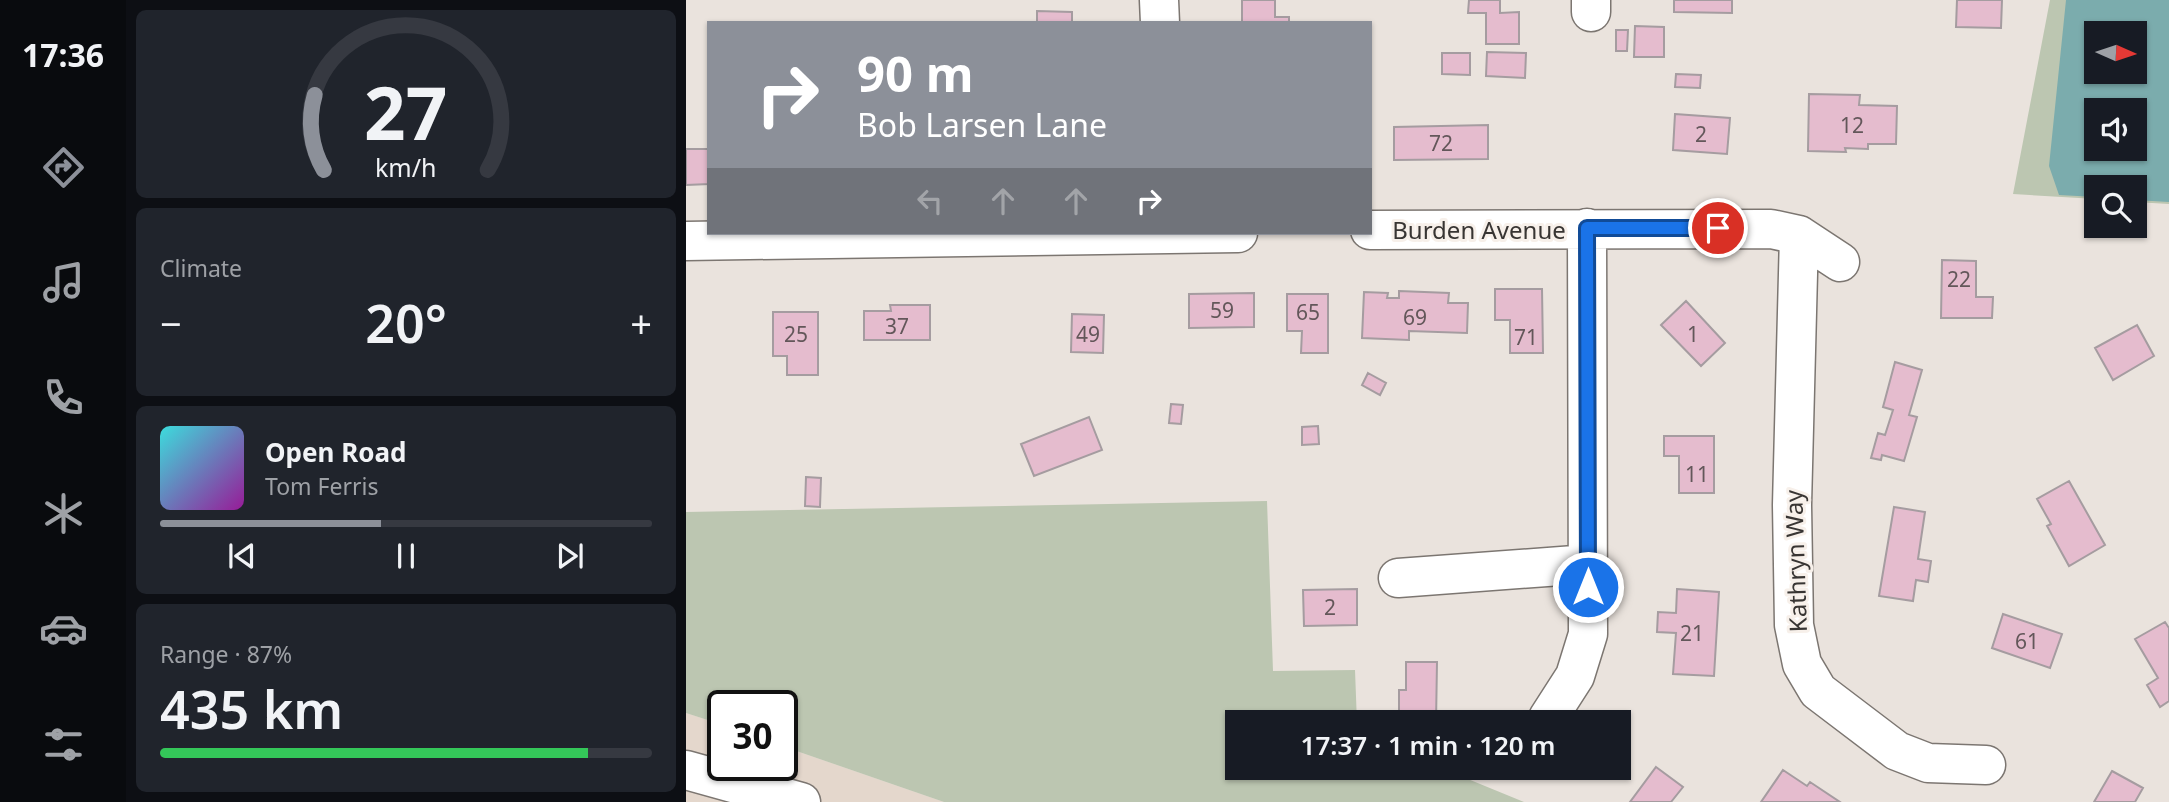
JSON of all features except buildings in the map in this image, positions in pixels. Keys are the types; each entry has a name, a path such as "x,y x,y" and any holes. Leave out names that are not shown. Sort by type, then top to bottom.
{"street":[{"path":"1159,0 1160,21"},
{"path":"1553,710 1575,676 1588,634 1587,228"},
{"name":"Burden Avenue","path":"1372,230 1771,229 1799,235"},
{"path":"686,241 1096,235"},
{"path":"1799,235 1840,262"},
{"name":"Kathryn Way","path":"1799,235 1792,505 1794,625 1802,664 1818,691 1897,751 1928,763 1986,765"},
{"path":"1398,578 1588,564"},
{"path":"686,770 801,802"}],"shaded area":[{"path":"686,713 707,720 707,781 798,781 798,752 944,802 686,802"}],"green space":[{"path":"2050,0 2169,0 2169,204 2147,203 2147,175 2084,175 2084,198 2013,194"},
{"path":"1267,501 1273,671 1355,670 1357,710 1225,710 1225,780 1470,780 1524,802 944,802 798,752 798,690 707,690 707,720 686,713 686,512"}],"water":[{"path":"2066,0 2169,0 2169,202 2147,201 2147,175 2084,175 2084,196 2059,195 2049,166"}],"route":[{"path":"1588,587 1587,228 1718,228"}]}
